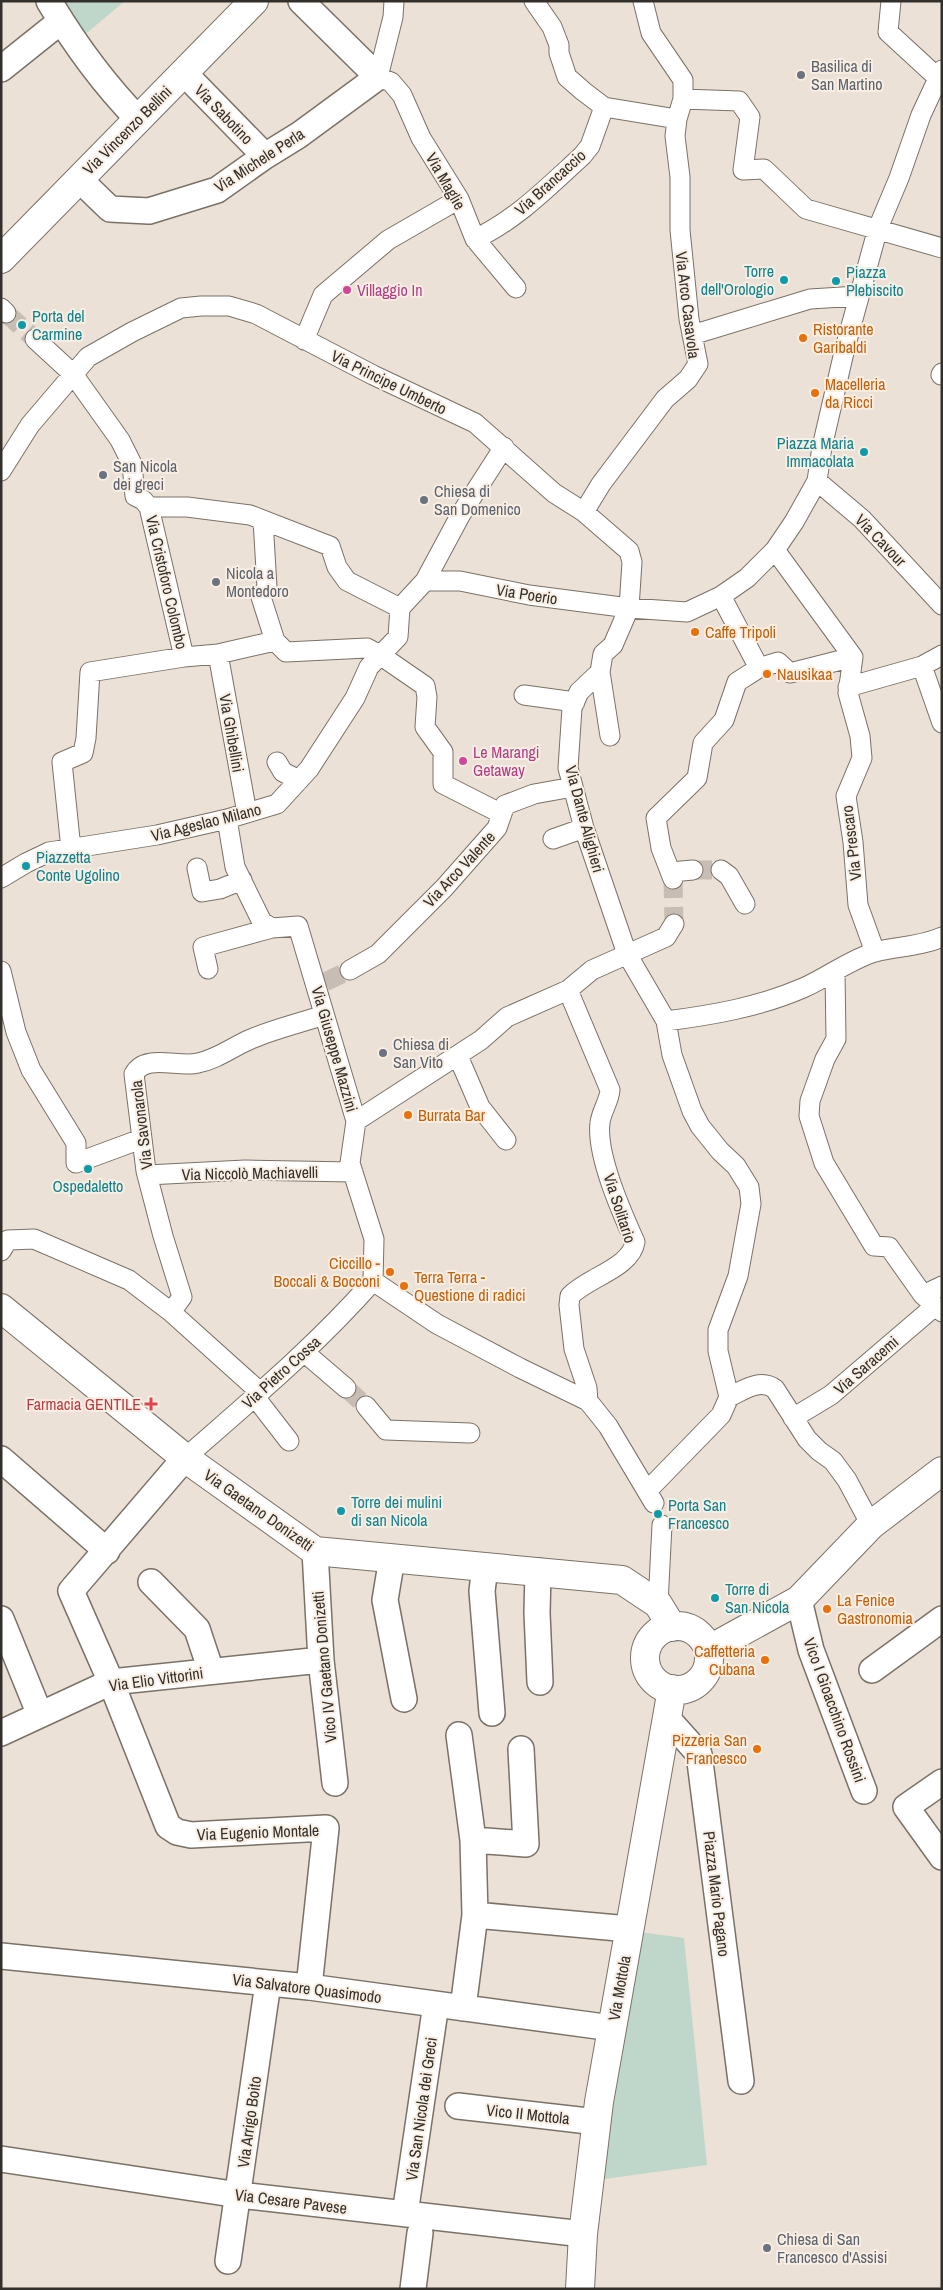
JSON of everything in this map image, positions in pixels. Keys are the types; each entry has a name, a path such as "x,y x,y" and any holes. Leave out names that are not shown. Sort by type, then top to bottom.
{"street":[{"name":"Via Vincenzo Bellini","path":"3,255 254,1"},
{"path":"301,1 378,77"},
{"path":"378,77 393,17 394,1"},
{"path":"534,1 552,27 560,45 559,53 567,77 604,107 677,119"},
{"path":"643,1 651,33 683,80 683,99 739,101 750,117 743,170 764,169 806,209 878,228 942,248"},
{"path":"817,481 832,405 858,296 878,228 899,178 921,115 940,74 888,32 891,1"},
{"path":"1,69 55,11 121,102 138,119"},
{"name":"Via Sabotino","path":"184,73 265,156"},
{"name":"Via Michele Perla","path":"80,179 110,209 149,211 217,190 299,135 378,77"},
{"name":"Via Maglie","path":"378,77 391,82 402,95 421,138 459,199 475,239 516,288"},
{"name":"Via Arco Casavola","path":"584,512 602,484 665,399 688,379 698,364 684,281 680,230 680,177 675,136 677,119 683,99"},
{"name":"Via Brancaccio","path":"475,239 488,233 521,211 582,156 590,146 604,107"},
{"path":"304,340 323,295 388,240 459,199"},
{"path":"692,335 810,299 858,296"},
{"name":"Via Principe Umberto","path":"1,471 8,457 30,425 88,357 132,332 181,308 228,306 256,314 304,340 475,423 554,493 584,512 629,550 632,562 629,608"},
{"path":"35,339 73,374 120,440 132,464 135,496 143,500 150,507 187,507 250,514 330,546 337,567 347,581 400,608 425,581 461,514 504,447"},
{"name":"Via Poerio","path":"425,581 460,581 529,595 629,608 687,612 721,596 747,578 775,550 794,522 817,481"},
{"name":"Via Cavour","path":"817,481 862,518 942,604"},
{"name":"Via Cristoforo Colombo","path":"150,507 184,657"},
{"path":"263,520 267,587 261,597 276,641 286,652 367,648 425,686 427,697 425,727 443,752 443,784 502,814"},
{"path":"692,870 672,875 661,848 656,818 697,778 703,743 724,720 736,682 759,668 778,662 790,673 853,657 775,550"},
{"path":"721,596 759,668"},
{"name":"Via Ageslao Milano","path":"1,878 49,852 157,835 226,820 246,812 277,804 309,769 355,698 369,667 398,637 400,608"},
{"name":"Via Dante Alighieri","path":"629,608 613,644 603,654 600,672 579,692 572,708 568,768 584,828 627,954 666,1021"},
{"name":"Via Cristoforo Colombo","path":"71,849 62,762 82,753 86,738 90,672 184,657 218,654 276,641"},
{"name":"Via Ghibellini","path":"218,654 246,812"},
{"path":"848,687 922,666 942,655"},
{"name":"Via Prescaro","path":"853,657 848,693 860,736 862,758 846,796 853,842 858,905 875,952"},
{"path":"922,666 942,723"},
{"path":"600,672 610,736"},
{"path":"524,695 575,702"},
{"path":"277,762 282,772 299,780"},
{"name":"Via Arco Valente","path":"350,970 378,954 444,888 497,828 505,805 534,794 573,786"},
{"path":"226,820 235,867 262,922 272,928"},
{"path":"553,839 584,828"},
{"path":"197,868 202,892 220,889 242,880"},
{"path":"721,870 729,876 745,904"},
{"path":"356,1121 458,1056 481,1040 507,1017 568,990 592,970 666,937 674,924"},
{"name":"Via Giuseppe Mazzini","path":"272,928 298,926 320,983 324,1016 356,1121 350,1163 374,1239 373,1281"},
{"path":"208,969 203,947 272,928"},
{"path":"373,1281 437,1324 588,1401 608,1426 651,1496 721,1415 729,1397 718,1351 718,1330 738,1276 750,1204 749,1188 736,1166 720,1151 700,1126 692,1111 672,1055 666,1021 727,1013 801,988 835,972 844,965 875,952 930,942 942,937"},
{"path":"1,970 16,1032 31,1070 76,1144 76,1163 142,1139"},
{"path":"835,972 836,1040 825,1059 810,1101 809,1116 824,1163 874,1246 889,1247 933,1304"},
{"name":"Via Solitario","path":"568,990 610,1090 609,1102 600,1122 600,1138 611,1184 635,1242 633,1251 619,1264 587,1281 570,1296 569,1305 574,1349 587,1388 588,1401"},
{"name":"Via Savonarola","path":"171,1312 182,1297 147,1175 134,1074 146,1062 188,1066 213,1060 250,1039 324,1016"},
{"path":"458,1056 480,1107 506,1140"},
{"name":"Via Niccolò Machiavelli","path":"147,1175 245,1170 353,1172"},
{"path":"1,1251 8,1240 34,1239 129,1280 171,1312 257,1394 290,1441"},
{"name":"Via Pietro Cossa","path":"185,1458 304,1352 350,1308 373,1281"},
{"name":"Via Saracemi","path":"793,1418 832,1395 933,1304 942,1286"},
{"name":"Via Gaetano Donizetti","path":"1,1308 185,1458 314,1551 622,1580 665,1615"},
{"path":"304,1352 346,1388"},
{"path":"729,1397 759,1384 768,1384 775,1390 807,1439 833,1461 847,1480 871,1525"},
{"path":"366,1406 386,1430 470,1433"},
{"path":"1,1459 106,1551 185,1458"},
{"path":"708,1650 799,1600 871,1525 942,1471"},
{"path":"662,1525 664,1533 665,1615 649,1643 645,1660 650,1675 658,1684 672,1689 689,1687 698,1681 707,1667 708,1650 698,1634 665,1615"},
{"name":"Via Eugenio Montale","path":"106,1551 71,1591 111,1682 168,1826 176,1832 191,1835 326,1828 309,1987"},
{"name":"Vico IV Gaetano Donizetti","path":"314,1551 321,1660 335,1783"},
{"path":"392,1558 385,1600 404,1699"},
{"path":"485,1567 482,1591 492,1713"},
{"path":"538,1571 537,1613 540,1682"},
{"path":"151,1582 197,1629 211,1671"},
{"name":"Vico I Gioacchino Rossini","path":"799,1600 810,1650 864,1791"},
{"path":"872,1670 942,1618"},
{"path":"1,1619 40,1715"},
{"name":"Via Elio Vittorini","path":"1,1733 111,1682 321,1660"},
{"name":"Via Mottola","path":"580,2289 583,2234 597,2122 672,1689"},
{"name":"Piazza Mario Pagano","path":"667,1718 699,1754 740,2081"},
{"path":"459,1735 473,1840 475,1915 463,2008"},
{"path":"473,1840 526,1844 522,1749"},
{"path":"940,1849 906,1807 942,1782"},
{"path":"475,1915 629,1929"},
{"name":"Via Salvatore Quasimodo","path":"1,1956 309,1987 612,2028"},
{"name":"Via Arrigo Boito","path":"228,2261 268,1983"},
{"name":"Via San Nicola dei Greci","path":"412,2289 413,2224 436,2004"},
{"name":"Vico II Mottola","path":"458,2106 597,2122"},
{"name":"Via Cesare Pavese","path":"1,2160 239,2195 413,2224 583,2234"}],"green space":[{"path":"65,1 125,1 83,36"},
{"path":"640,1932 684,1938 707,2165 604,2179 611,2121"}],"tunnel":[{"path":"6,313 35,339"},
{"path":"693,870 721,870"},
{"path":"673,879 674,924"},
{"path":"325,982 350,970"},
{"path":"346,1388 366,1406"}],"place":[{"name":"Basilica di San Martino","path":"801,75"},
{"name":"Torre dell'Orologio","path":"784,280"},
{"name":"Piazza Plebiscito","path":"836,281"},
{"name":"Villaggio In","path":"347,290"},
{"name":"Porta del Carmine","path":"22,325"},
{"name":"Ristorante Garibaldi","path":"803,338"},
{"name":"Macelleria da Ricci","path":"815,393"},
{"name":"Piazza Maria Immacolata","path":"864,452"},
{"name":"San Nicola dei greci","path":"103,475"},
{"name":"Chiesa di San Domenico","path":"424,500"},
{"name":"Nicola a Montedoro","path":"216,582"},
{"name":"Caffe Tripoli","path":"695,632"},
{"name":"Nausikaa","path":"767,674"},
{"name":"Le Marangi Getaway","path":"463,761"},
{"name":"Piazzetta Conte Ugolino","path":"26,866"},
{"name":"Chiesa di San Vito","path":"383,1053"},
{"name":"Burrata Bar","path":"408,1115"},
{"name":"Ospedaletto","path":"88,1169"},
{"name":"Ciccillo - Boccali & Bocconi","path":"390,1272"},
{"name":"Terra Terra - Questione di radici","path":"404,1286"},
{"name":"Farmacia GENTILE","path":"151,1404"},
{"name":"Torre dei mulini di san Nicola","path":"341,1511"},
{"name":"Porta San Francesco","path":"658,1514"},
{"name":"Torre di San Nicola","path":"715,1598"},
{"name":"La Fenice Gastronomia","path":"827,1609"},
{"name":"Caffetteria Cubana","path":"765,1660"},
{"name":"Pizzeria San Francesco","path":"757,1749"},
{"name":"Chiesa di San Francesco d'Assisi","path":"767,2248"}]}
